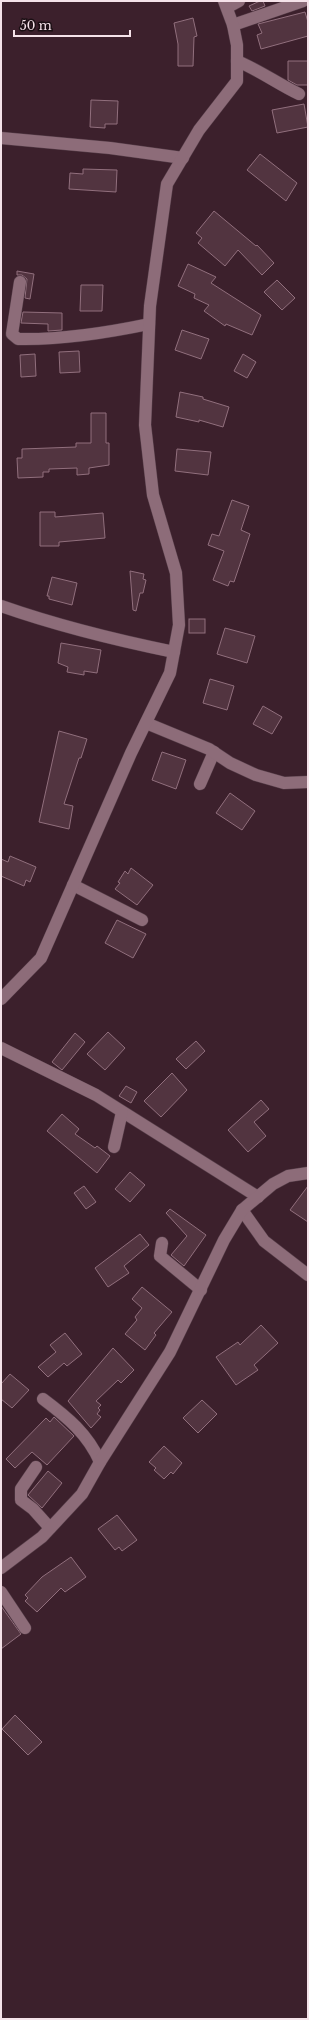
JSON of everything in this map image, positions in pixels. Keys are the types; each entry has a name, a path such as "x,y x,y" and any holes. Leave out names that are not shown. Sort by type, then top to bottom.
{"street":[{"path":"1,999 41,958 146,723 170,673 179,625 176,573 153,495 145,425 150,306 167,184 199,130 237,81 237,45 233,25 226,4 239,1"},
{"path":"233,25 303,1"},
{"path":"237,61 254,68 299,94"},
{"path":"1,138 110,148 183,158"},
{"path":"20,282 12,334 18,340 44,340 100,334 149,324"},
{"path":"1,606 43,620 100,636 174,652"},
{"path":"146,723 181,736 214,752 230,763 256,775 284,783 308,782"},
{"path":"200,784 214,752"},
{"path":"73,885 142,920"},
{"path":"1,1048 96,1095 258,1197"},
{"path":"114,1147 122,1112"},
{"path":"1,1568 42,1537 82,1494 100,1462 170,1352 224,1240 242,1210 273,1184 288,1176 308,1173"},
{"path":"242,1210 264,1241 308,1275"},
{"path":"162,1243 160,1256 201,1290"},
{"path":"43,1399 72,1422 93,1446 100,1462"},
{"path":"36,1467 21,1489 21,1500 33,1509 50,1528"},
{"path":"1,1592 25,1628"}],"building":[{"path":"263,1 265,6 252,11 249,6"},
{"path":"305,12 308,22 308,36 261,49 257,35 262,33 258,24"},
{"path":"193,18 197,36 194,37 193,66 178,66 178,44 174,23"},
{"path":"288,61 308,61 308,85 297,85 288,80"},
{"path":"91,100 118,101 117,124 105,124 105,128 90,127"},
{"path":"304,104 308,127 277,133 272,110"},
{"path":"260,154 297,183 286,201 247,170"},
{"path":"83,169 117,170 116,192 69,189 70,173 83,174"},
{"path":"214,211 256,246 257,245 274,263 262,275 238,250 225,266 198,243 202,238 196,233"},
{"path":"188,264 216,277 211,283 261,315 252,335 226,324 225,326 204,311 209,305 194,298 195,294 178,286"},
{"path":"17,271 34,274 30,299 25,298 27,279 22,275 17,275"},
{"path":"277,280 295,298 282,310 264,292"},
{"path":"81,285 103,285 102,311 80,311"},
{"path":"23,312 62,313 62,330 48,331 48,324 21,323"},
{"path":"182,330 209,339 201,359 175,350"},
{"path":"79,351 80,372 60,373 59,352"},
{"path":"35,354 36,376 21,377 20,355"},
{"path":"243,354 256,362 247,378 234,371"},
{"path":"180,392 203,397 203,399 229,407 223,427 199,420 199,422 176,417"},
{"path":"91,413 106,413 106,443 109,443 109,465 89,468 89,474 77,475 77,468 49,469 49,472 43,472 43,477 18,478 17,458 22,458 22,449 76,447 76,443 91,443"},
{"path":"177,449 211,452 208,475 175,471"},
{"path":"232,500 249,506 241,530 250,534 234,582 230,581 228,586 213,580 224,551 208,545 212,534 219,536"},
{"path":"40,512 55,512 55,517 103,513 105,538 59,542 59,546 40,546"},
{"path":"130,571 144,574 143,579 146,580 143,593 140,593 136,611 133,610"},
{"path":"52,577 77,583 72,605 49,599 49,596 47,596"},
{"path":"189,619 205,619 205,633 189,633"},
{"path":"225,628 255,636 247,663 217,654"},
{"path":"61,643 101,650 97,673 84,671 84,675 67,672 68,667 58,663"},
{"path":"210,679 234,686 227,710 203,703"},
{"path":"263,706 282,717 272,734 253,724"},
{"path":"59,731 87,739 81,758 79,758 64,804 73,806 69,829 39,822"},
{"path":"162,752 186,760 176,789 152,780"},
{"path":"230,793 255,811 242,830 216,813"},
{"path":"10,856 36,867 30,882 26,880 24,886 1,876 1,859 8,862"},
{"path":"131,868 153,885 137,905 115,889 120,883 118,882 125,871 128,874"},
{"path":"117,920 146,934 133,958 105,943"},
{"path":"108,1032 125,1048 105,1070 87,1054"},
{"path":"75,1033 85,1042 62,1070 52,1062"},
{"path":"196,1041 205,1051 186,1069 176,1059"},
{"path":"172,1073 187,1090 161,1117 144,1101"},
{"path":"126,1086 137,1092 131,1103 119,1096"},
{"path":"261,1100 269,1109 254,1122 266,1136 248,1152 228,1130"},
{"path":"62,1114 79,1129 75,1134 95,1148 97,1146 110,1156 97,1173 47,1131"},
{"path":"130,1172 145,1185 130,1202 115,1189"},
{"path":"84,1186 96,1202 86,1209 74,1193"},
{"path":"308,1186 308,1222 290,1210"},
{"path":"170,1209 206,1235 184,1266 171,1255 187,1236 166,1213"},
{"path":"140,1234 149,1245 124,1266 129,1273 108,1287 95,1268"},
{"path":"142,1287 172,1312 154,1333 156,1335 145,1350 125,1334 137,1320 135,1317 142,1308 132,1299"},
{"path":"261,1325 278,1343 254,1365 258,1370 236,1385 216,1357 238,1342 240,1345"},
{"path":"65,1333 82,1354 67,1366 64,1363 48,1377 38,1367 56,1352 50,1345"},
{"path":"113,1348 134,1370 121,1383 118,1380 96,1401 101,1405 98,1408 100,1410 97,1414 101,1417 91,1428 68,1401"},
{"path":"10,1374 29,1390 12,1408 1,1399 1,1384"},
{"path":"202,1400 217,1414 198,1433 183,1418"},
{"path":"54,1417 74,1436 47,1465 32,1452 15,1468 6,1459 46,1418 50,1422"},
{"path":"164,1446 182,1463 173,1474 171,1472 164,1479 154,1470 156,1468 149,1462"},
{"path":"48,1471 62,1483 42,1508 28,1495"},
{"path":"117,1515 137,1540 122,1551 119,1547 115,1550 98,1529"},
{"path":"71,1557 86,1577 65,1592 61,1588 37,1612 25,1601 28,1598 25,1595 42,1577"},
{"path":"1,1606 21,1634 1,1649"},
{"path":"15,1715 42,1742 28,1755 2,1729"}]}
